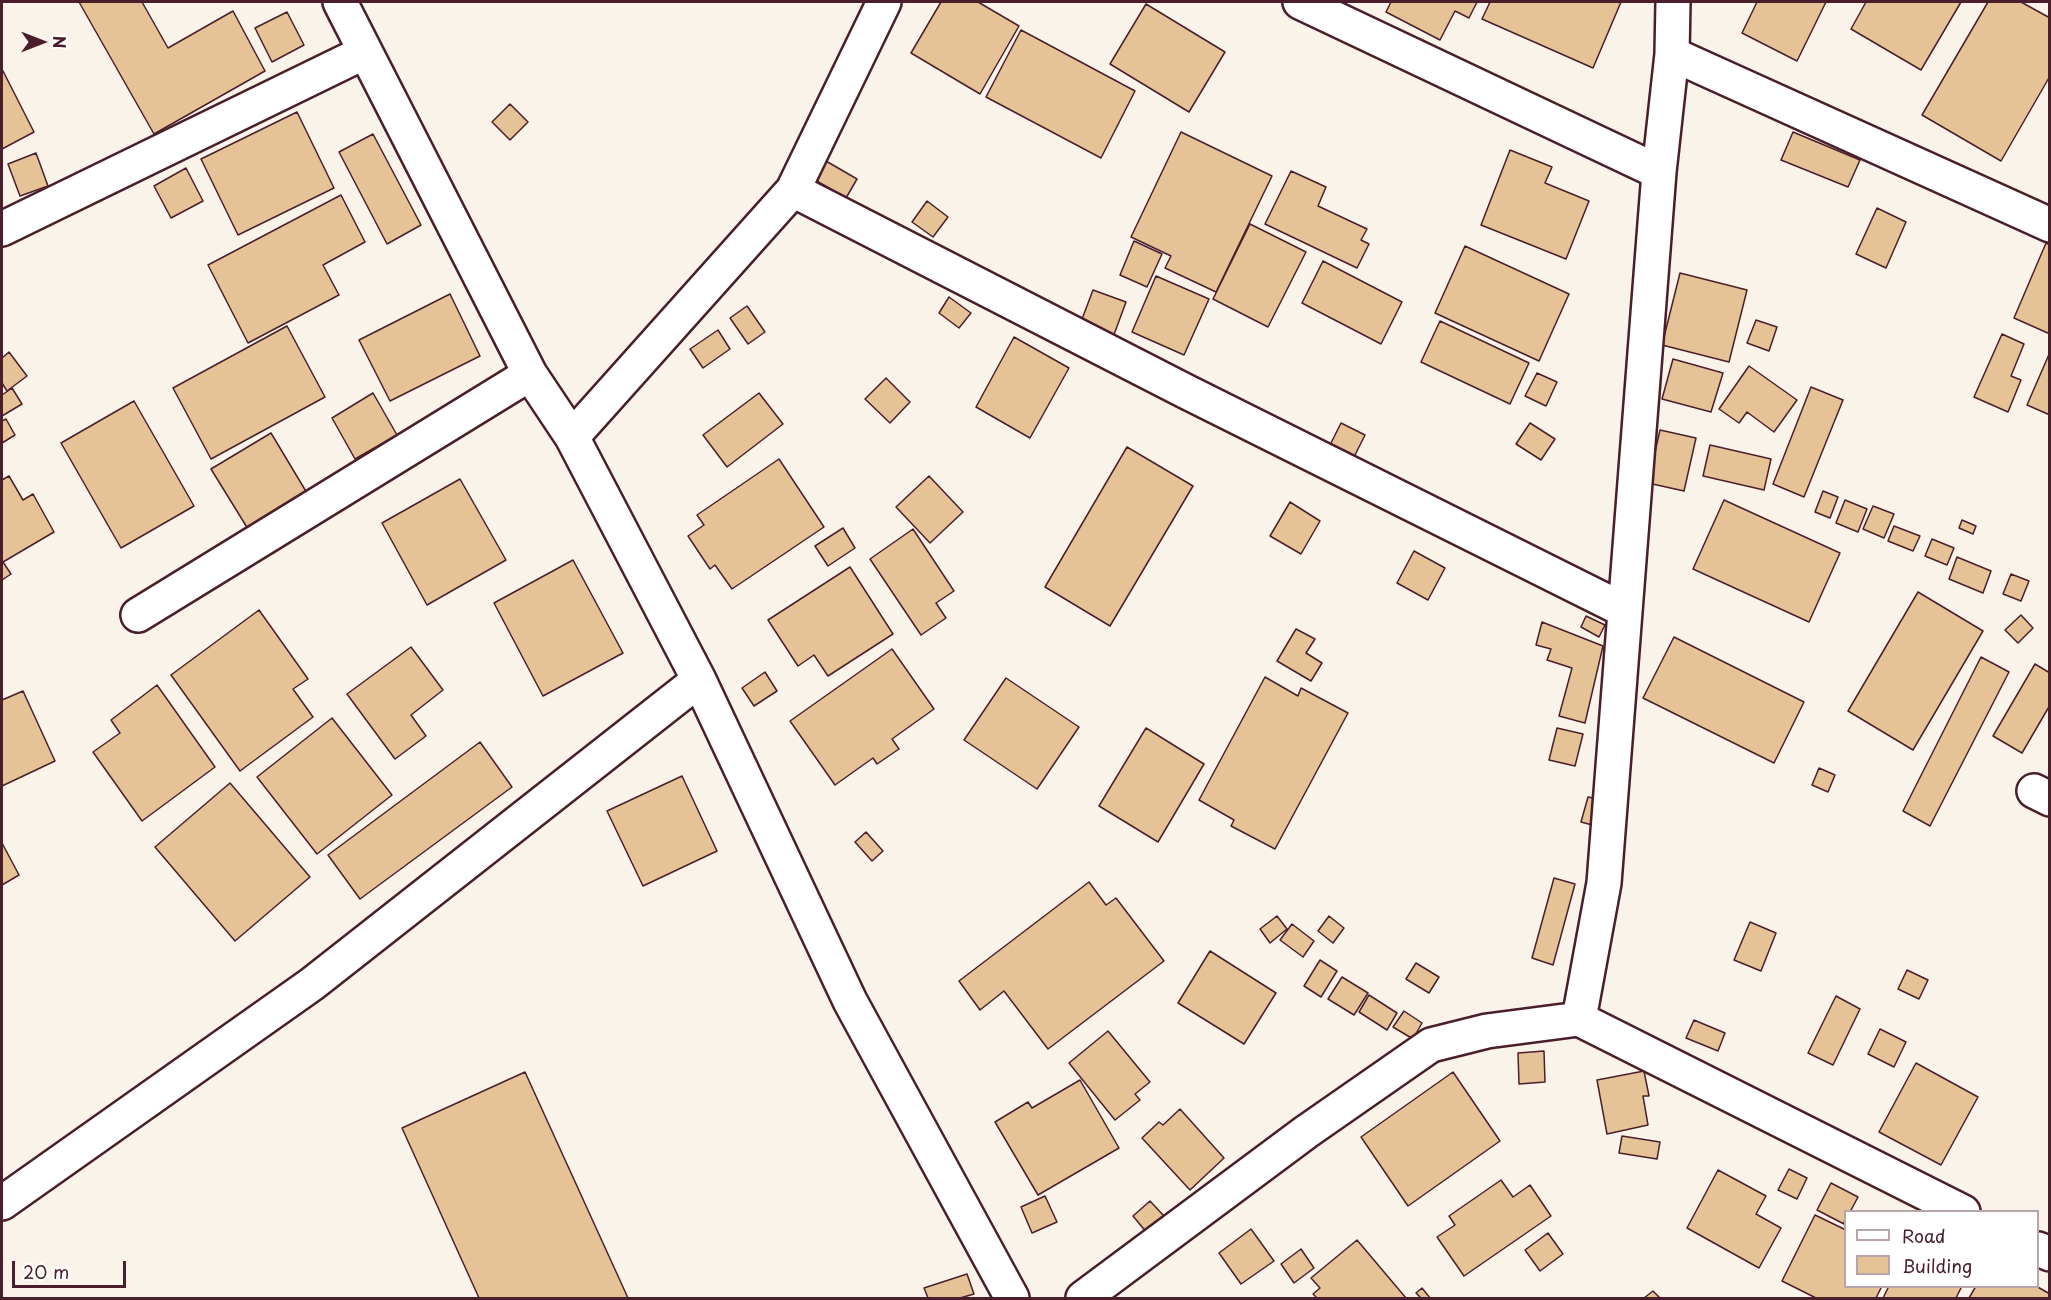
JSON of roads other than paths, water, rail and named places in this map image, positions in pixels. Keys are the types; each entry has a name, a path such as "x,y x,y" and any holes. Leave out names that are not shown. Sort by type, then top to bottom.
{"street":[{"path":"340,2 530,374 572,437 699,680 850,1001 1012,1299"},
{"path":"572,437 794,190 884,2"},
{"path":"1300,2 1659,172"},
{"path":"1579,1018 1604,883 1659,172 1672,54 1673,2"},
{"path":"2,229 365,52"},
{"path":"1672,54 2049,225"},
{"path":"794,190 1186,392 1624,610"},
{"path":"138,615 530,374"},
{"path":"2,1203 312,984 699,680"},
{"path":"1083,1299 1306,1132 1431,1045 1487,1030 1579,1018 1959,1210"}]}
